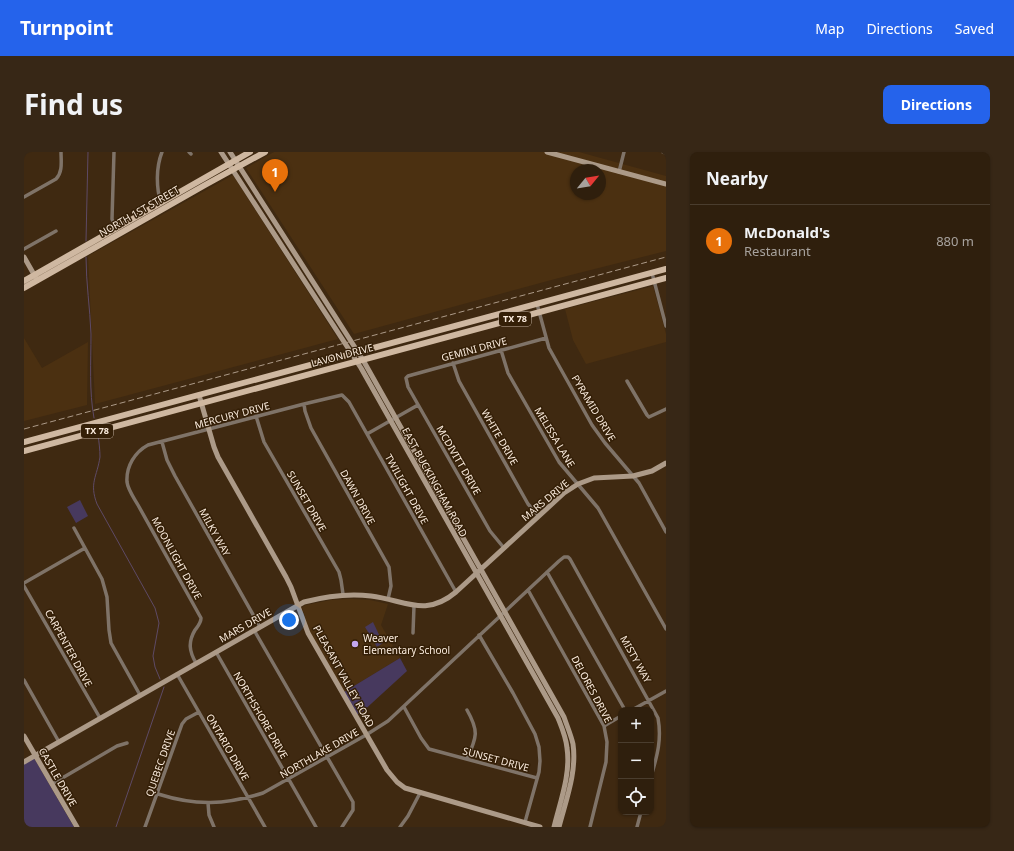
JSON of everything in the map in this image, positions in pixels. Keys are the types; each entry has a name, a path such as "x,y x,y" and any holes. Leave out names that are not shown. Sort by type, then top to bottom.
{"main road":[{"name":"NORTH 1ST STREET","path":"24,288 36,278 81,249 92,246 117,232 181,195 250,152"},
{"name":"NORTH 1ST STREET","path":"117,232 161,203 233,170 264,152"},
{"name":"NORTH 1ST STREET","path":"24,281 36,278 61,267 82,256 92,246"},
{"path":"61,267 62,264 81,249"},
{"name":"LAVON DRIVE","path":"24,442 666,269"},
{"name":"LAVON DRIVE","path":"24,451 666,278"},
{"path":"597,288 600,296"},
{"path":"32,440 36,448"}],"street":[{"path":"24,197 60,176 62,166 61,152"},
{"path":"114,152 112,219 117,232"},
{"path":"161,203 157,188 159,159 162,152"},
{"name":"EAST BUCKINGHAM ROAD","path":"221,152 352,354 360,361"},
{"name":"EAST BUCKINGHAM ROAD","path":"230,152 358,352 360,361 503,614 558,718 568,750 568,772 554,827"},
{"path":"547,152 666,184"},
{"path":"619,172 624,152"},
{"path":"260,212 266,208"},
{"path":"24,249 56,231"},
{"path":"285,250 291,247"},
{"path":"24,257 36,278"},
{"path":"652,273 666,326"},
{"name":"PYRAMID DRIVE","path":"537,304 549,348 592,425 605,443 639,483 666,532"},
{"name":"GEMINI DRIVE","path":"406,378 408,376 453,363 546,338"},
{"name":"MELISSA LANE","path":"501,350 508,373 559,462 598,508 666,629"},
{"name":"WHITE DRIVE","path":"453,363 459,381 528,504 539,516"},
{"name":"MCDIVITT DRIVE","path":"406,378 408,387 490,531 504,548"},
{"path":"627,380 649,417 666,408"},
{"name":"PLEASANT VALLEY ROAD","path":"199,395 218,457 286,577 308,633 386,770 405,788 540,827"},
{"name":"MERCURY DRIVE","path":"132,460 140,449 162,442 256,416 342,395"},
{"name":"TWILIGHT DRIVE","path":"342,395 350,402 456,592"},
{"name":"DAWN DRIVE","path":"304,404 311,428 389,567 391,586 388,599"},
{"path":"367,434 418,405"},
{"name":"SUNSET DRIVE","path":"256,416 264,442 338,572 343,594"},
{"name":"MILKY WAY","path":"162,442 167,460 175,476 260,627"},
{"name":"MOONLIGHT DRIVE","path":"132,460 127,481 129,488 201,618 201,622 190,640 191,655 196,663"},
{"name":"MARS DRIVE","path":"24,762 298,605 325,597 343,594 371,596 414,606 434,604 450,597 564,493 578,484 594,478 633,476 652,471 666,463"},
{"path":"74,528 102,579 105,588 111,644 140,695"},
{"path":"24,584 85,548"},
{"name":"NORTHLAKE DRIVE","path":"158,794 176,800 197,803 225,802 248,798 263,793 289,780 328,758 385,724 547,572 564,557 568,557"},
{"name":"MISTY WAY","path":"568,557 658,718 660,746 654,767"},
{"path":"547,572 623,707"},
{"name":"CARPENTER DRIVE","path":"24,584 100,718"},
{"name":"DELORES DRIVE","path":"528,590 604,726 608,742 606,762 590,827"},
{"path":"413,633 414,606"},
{"name":"EAST BUCKINGHAM ROAD","path":"503,614 564,717 573,744 573,775 559,827"},
{"path":"254,630 352,802 353,810 342,827"},
{"path":"479,635 513,693 536,738 539,747 540,761 537,778 525,822"},
{"name":"NORTHSHORE DRIVE","path":"216,652 316,827"},
{"name":"ONTARIO DRIVE","path":"177,674 265,827"},
{"path":"24,680 59,742"},
{"path":"638,707 666,691"},
{"name":"SUNSET DRIVE","path":"404,707 421,738 429,749 537,778"},
{"path":"467,710 476,728 472,748 467,759"},
{"name":"QUEBEC DRIVE","path":"146,827 182,724 186,719 198,712"},
{"path":"604,726 618,718"},
{"name":"CASTLE DRIVE","path":"24,736 77,827"},
{"path":"52,784 117,746 127,742"},
{"path":"400,827 408,816 420,793"},
{"path":"208,803 209,815 214,827"},
{"path":"637,827 640,815"}],"shaded area":[{"path":"274,152 579,152 666,176 666,251 555,279 354,334 246,168"},
{"path":"233,175 338,339 95,404 88,256"},
{"path":"653,286 666,334 666,342 586,364 573,340 565,309"},
{"path":"24,338 42,368 88,342 87,405 24,421"},
{"path":"80,500 88,516 76,523 67,507"},
{"name":"Weaver Elementary School","path":"331,600 370,600 388,604 381,625 400,658 344,692 309,631 302,607"},
{"path":"373,622 383,643 377,647 365,627"},
{"path":"400,658 407,671 360,714 357,714 344,692"},
{"path":"34,758 74,827 24,827 24,764"}],"waterway":[{"path":"86,241 88,152"},
{"path":"86,257 91,334 92,408 94,418"},
{"path":"98,435 100,457 94,480 95,497 97,504 155,608 159,623 153,656 155,667 160,679"},
{"path":"116,827 164,687"}],"railway":[{"path":"24,429 666,257"}],"place":[{"name":"McDonald's","path":"275,192"},
{"name":"Weaver Elementary School","path":"355,644"}]}
